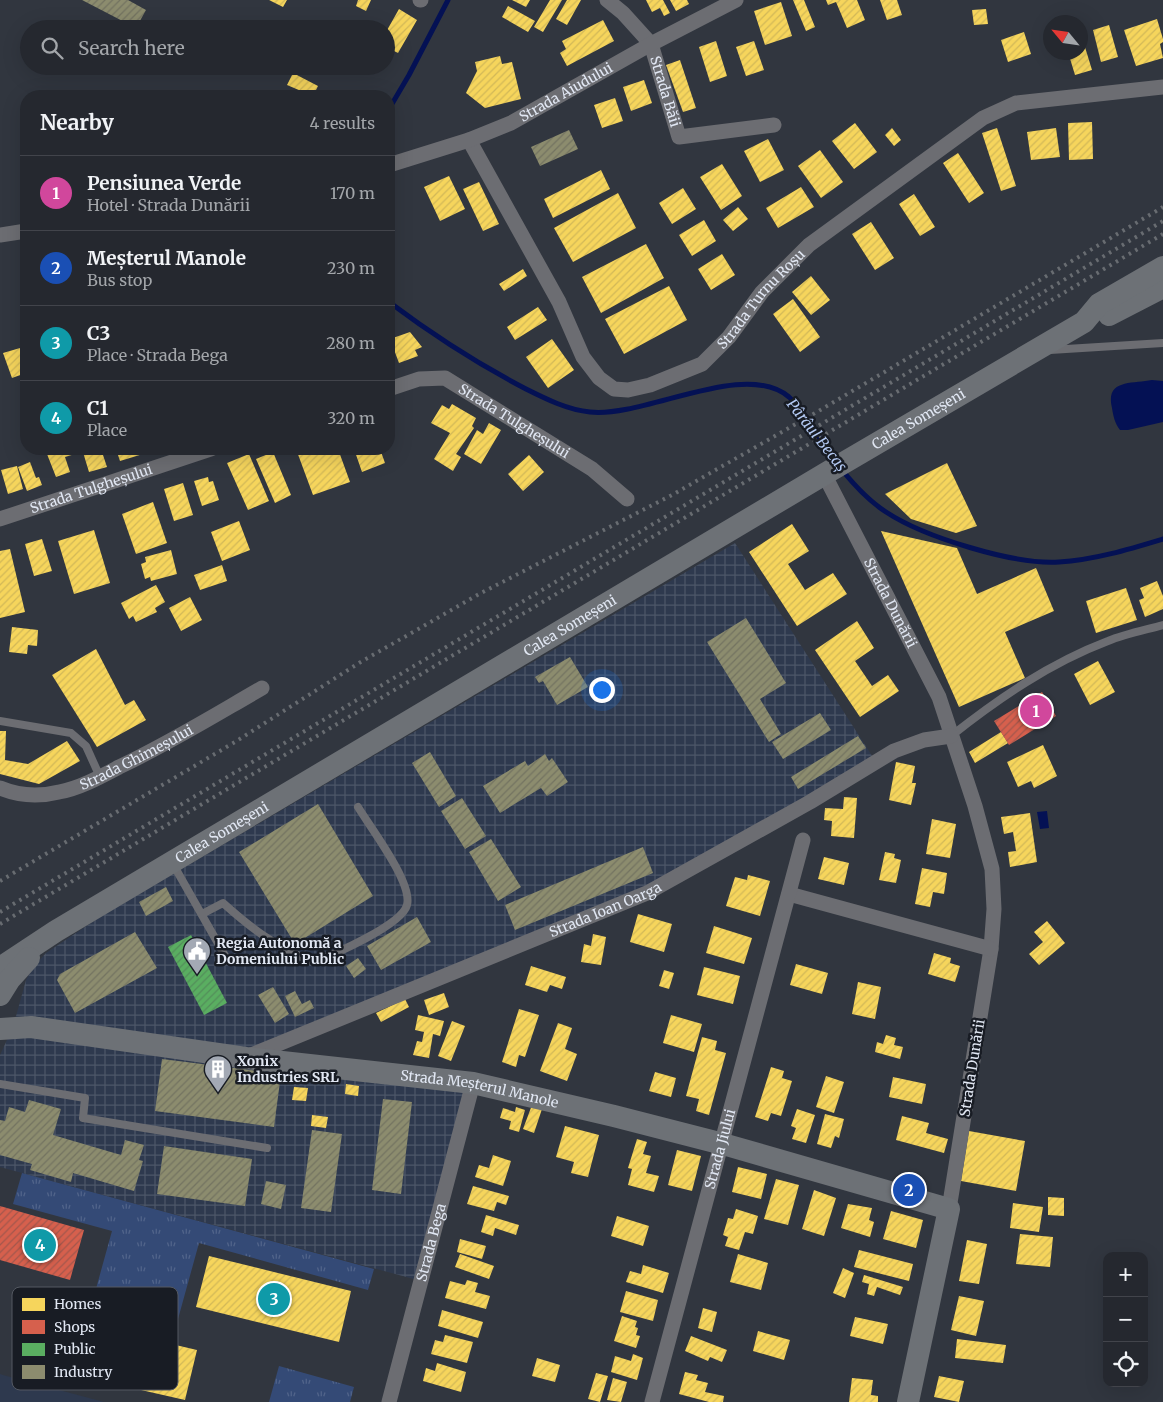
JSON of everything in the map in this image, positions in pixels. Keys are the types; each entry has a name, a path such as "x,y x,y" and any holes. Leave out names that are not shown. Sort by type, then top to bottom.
{"main road":[{"name":"Calea Someșeni","path":"0,968 56,931 826,473 1084,322 1100,304 1163,267"},
{"name":"Calea Someșeni","path":"1084,322 1103,318 1163,287"},
{"name":"Calea Someșeni","path":"0,995 24,962 56,931"},
{"name":"Strada Meșterul Manole","path":"0,1029 31,1027 246,1058 473,1084 614,1116 723,1144 949,1209"},
{"name":"Strada Dunării","path":"908,1402 949,1209"}],"street":[{"name":"Strada Băii","path":"607,0 623,13 651,44 679,137 774,125"},
{"name":"Strada Aiudului","path":"395,164 469,140 511,123 651,44 736,0"},
{"name":"Strada Turnu Roșu","path":"469,140 559,302 583,357 599,378 614,388 628,390 650,385 702,364 729,337 762,292 809,245 983,118 1016,103 1163,87"},
{"path":"0,236 20,232"},
{"name":"Strada Tulgheșului","path":"395,387 419,379 445,378 592,469 627,499"},
{"name":"Strada Tulgheșului","path":"0,519 193,455"},
{"name":"Strada Dunării","path":"826,473 939,697 975,806 992,869 994,909 992,949 949,1209"},
{"name":"Strada Ghimeșului","path":"0,788 13,794 29,796 60,792 100,777 143,756 262,688"},
{"name":"Strada Ioan Oarga","path":"246,1058 647,893 810,802 894,751 924,740 951,736"},
{"name":"Strada Jiului","path":"652,1402 723,1144 803,840"},
{"path":"789,894 992,949"},
{"name":"Strada Bega","path":"389,1402 473,1084"}],"lane":[{"path":"1034,352 1163,344"},
{"path":"951,736 991,704 1058,663 1108,640 1163,625"},
{"path":"0,721 71,733 86,746 100,777"},
{"path":"202,914 223,902 251,928 276,944 313,962 334,955 362,941 397,918 407,906 407,892 396,869 358,807"},
{"path":"172,862 228,961"},
{"path":"0,1084 85,1098 82,1118 267,1148"}],"shaded area":[{"path":"1152,380 1163,381 1163,422 1120,430 1113,414 1112,392 1116,387 1122,385"},
{"path":"735,543 876,762 647,893 247,1057 473,1083 421,1281 0,1167 0,1055 13,1027 26,980 34,966 46,953 97,919"},
{"path":"1047,811 1049,828 1040,829 1037,812"},
{"path":"0,1374 12,1377 12,1390 59,1390 104,1402 0,1402"}],"green space":[{"path":"22,1173 374,1269 368,1290 199,1243 178,1319 178,1287 96,1287 112,1231 13,1204"},
{"path":"279,1366 354,1387 350,1402 269,1402"}],"building: Homes":[{"path":"269,0 287,0 283,7"},
{"path":"358,0 371,0 366,11 356,6"},
{"path":"512,0 530,0 526,7"},
{"path":"550,0 562,0 543,32 534,27"},
{"path":"567,0 581,0 567,25 556,19"},
{"path":"646,0 663,0 670,13 664,16 660,8 652,12"},
{"path":"670,0 687,0 689,4 676,11"},
{"path":"793,0 804,0 815,27 806,31"},
{"path":"826,0 857,0 865,20 847,28 836,2 828,5"},
{"path":"880,0 897,0 902,15 887,20"},
{"path":"781,2 792,36 765,45 754,11"},
{"path":"508,6 535,21 528,32 502,17"},
{"path":"399,9 417,20 398,53 395,52 395,20 393,20"},
{"path":"986,9 988,24 974,25 972,10"},
{"path":"1157,19 1163,39 1163,42 1160,44 1163,58 1136,66 1124,30"},
{"path":"603,20 614,41 567,66 560,53 566,49 562,41"},
{"path":"1109,25 1118,57 1101,62 1093,30"},
{"path":"1024,32 1031,54 1008,62 1001,40"},
{"path":"716,41 727,76 710,82 699,47"},
{"path":"754,41 764,70 746,76 736,47"},
{"path":"500,56 502,64 512,62 521,99 485,108 466,93 477,71 475,62"},
{"path":"1088,57 1092,70 1075,75 1070,60 1088,60"},
{"path":"680,60 696,108 683,112 666,65"},
{"path":"292,75 297,75 318,86 316,90 299,90 287,85"},
{"path":"644,80 652,103 631,111 623,87"},
{"path":"615,98 623,121 602,128 594,105"},
{"path":"1092,122 1093,159 1069,160 1068,123"},
{"path":"855,123 877,152 854,169 832,141"},
{"path":"892,128 901,140 894,146 885,135"},
{"path":"997,128 1016,186 1001,191 982,133"},
{"path":"1056,128 1060,157 1031,160 1027,132"},
{"path":"768,139 784,170 760,182 744,151"},
{"path":"820,150 843,182 821,198 798,166"},
{"path":"958,153 984,193 969,203 943,163"},
{"path":"722,164 742,196 721,210 700,177"},
{"path":"601,170 610,189 553,218 544,199"},
{"path":"449,176 465,209 440,221 424,187"},
{"path":"479,182 499,224 483,231 463,189"},
{"path":"801,187 814,207 778,228 766,208"},
{"path":"683,188 696,209 672,224 659,203"},
{"path":"618,193 636,228 573,262 554,228"},
{"path":"914,194 935,227 920,236 899,204"},
{"path":"738,207 748,219 733,231 723,220"},
{"path":"704,220 716,241 692,256 679,235"},
{"path":"871,222 894,258 875,270 852,234"},
{"path":"646,244 664,278 601,313 582,277"},
{"path":"722,254 735,275 711,290 698,269"},
{"path":"523,269 527,276 504,291 499,284"},
{"path":"811,276 830,300 811,315 792,292"},
{"path":"669,286 687,320 624,354 605,319"},
{"path":"793,299 820,337 800,352 773,314"},
{"path":"538,307 547,320 515,340 507,327"},
{"path":"410,332 422,347 415,350 418,356 399,363 395,352 395,337"},
{"path":"552,339 574,370 548,388 526,357"},
{"path":"20,348 20,375 12,378 3,353"},
{"path":"452,404 476,418 472,426 474,428 456,454 461,457 453,471 434,459 450,433 431,423 442,405 449,409"},
{"path":"489,423 501,430 481,464 464,454 477,430 483,434"},
{"path":"47,455 72,455 65,457 70,472 56,477"},
{"path":"84,455 103,455 107,467 89,472"},
{"path":"118,455 140,455 120,461"},
{"path":"249,455 269,501 248,510 227,463"},
{"path":"266,455 274,455 291,495 275,503 256,459"},
{"path":"298,455 340,455 350,482 313,495"},
{"path":"356,455 382,455 385,463 362,472"},
{"path":"529,455 544,472 523,491 508,474"},
{"path":"30,462 36,478 39,477 42,485 27,491 18,467"},
{"path":"947,463 977,526 956,533 911,519 885,494"},
{"path":"17,466 23,489 8,494 1,470"},
{"path":"208,477 209,482 213,481 219,500 202,506 194,481"},
{"path":"183,483 193,515 174,521 164,489"},
{"path":"153,502 167,543 136,554 122,514"},
{"path":"239,521 250,550 222,561 211,532"},
{"path":"792,524 809,551 788,564 805,590 833,573 847,594 797,626 749,552"},
{"path":"94,530 110,583 74,594 58,541"},
{"path":"881,531 957,548 977,594 1036,568 1054,611 1005,632 1025,678 959,707"},
{"path":"42,539 52,571 34,576 25,544"},
{"path":"10,549 25,612 0,618 0,551"},
{"path":"171,550 177,574 151,581 150,577 145,579 141,564 146,562 145,557"},
{"path":"222,565 227,581 200,590 194,575"},
{"path":"1157,581 1163,596 1163,609 1145,617 1139,600 1144,598 1140,588"},
{"path":"156,585 165,602 155,608 157,612 136,622 133,616 129,619 121,603"},
{"path":"1126,588 1137,620 1096,633 1086,601"},
{"path":"190,597 202,620 181,631 169,608"},
{"path":"857,621 874,648 855,661 872,686 888,675 899,691 860,717 815,650"},
{"path":"12,627 38,630 37,646 28,645 27,654 9,652"},
{"path":"96,649 125,705 134,700 146,720 97,747 52,675"},
{"path":"1098,661 1115,692 1090,705 1074,674"},
{"path":"0,731 6,731 5,760 28,764 67,741 80,761 39,784 0,774"},
{"path":"1001,732 1008,743 975,763 969,752"},
{"path":"1043,745 1057,776 1034,788 1031,781 1018,787 1007,762"},
{"path":"896,762 915,766 912,783 916,783 911,805 889,800"},
{"path":"844,797 857,798 854,838 831,836 832,821 824,820 825,808 843,809"},
{"path":"1030,813 1037,862 1010,867 1008,852 1016,851 1013,832 1004,834 1001,817"},
{"path":"932,819 956,824 950,858 926,854"},
{"path":"885,852 895,854 894,858 901,860 896,883 879,880"},
{"path":"824,857 849,863 844,885 818,879"},
{"path":"922,868 947,873 944,894 933,892 930,907 915,904"},
{"path":"748,875 770,881 760,916 726,906 735,877 747,880"},
{"path":"638,914 672,924 664,952 630,942"},
{"path":"1047,921 1065,943 1039,965 1029,954 1043,942 1034,932"},
{"path":"714,926 752,938 744,964 706,953"},
{"path":"593,934 606,937 601,965 581,962 584,944 591,946"},
{"path":"934,953 951,958 950,963 960,966 955,982 928,974"},
{"path":"796,964 828,973 822,994 790,985"},
{"path":"531,966 566,977 562,989 550,985 547,992 525,985"},
{"path":"704,967 740,976 733,1004 697,995"},
{"path":"664,970 674,973 669,989 659,986"},
{"path":"858,982 881,987 875,1019 852,1014"},
{"path":"444,993 449,1007 429,1015 424,1000"},
{"path":"405,999 409,1007 381,1022 376,1013"},
{"path":"519,1009 539,1015 525,1057 519,1055 516,1067 502,1062"},
{"path":"418,1015 444,1021 440,1036 433,1034 429,1058 413,1055 417,1041 422,1042 424,1032 415,1030"},
{"path":"671,1015 702,1024 694,1052 663,1043"},
{"path":"452,1021 465,1026 451,1061 438,1056"},
{"path":"558,1023 572,1028 565,1049 577,1054 567,1081 540,1071"},
{"path":"886,1035 896,1038 894,1045 903,1047 900,1059 875,1052 877,1042 883,1044"},
{"path":"702,1037 717,1041 715,1050 726,1053 709,1115 696,1111 699,1099 686,1096"},
{"path":"771,1067 784,1071 782,1078 792,1081 781,1116 771,1113 768,1121 755,1117"},
{"path":"655,1072 676,1078 671,1097 649,1091"},
{"path":"826,1076 844,1082 834,1113 816,1107"},
{"path":"893,1077 926,1084 922,1104 889,1097"},
{"path":"346,1084 359,1086 358,1096 345,1094"},
{"path":"294,1087 308,1088 306,1101 292,1100"},
{"path":"532,1105 542,1109 534,1133 523,1129"},
{"path":"516,1107 525,1110 519,1132 509,1129 511,1121 500,1118 503,1108 515,1112"},
{"path":"797,1109 815,1115 806,1143 792,1139 796,1128 791,1126"},
{"path":"825,1114 844,1119 839,1138 835,1136 831,1148 817,1144"},
{"path":"312,1115 328,1117 326,1128 311,1126"},
{"path":"902,1116 929,1123 926,1133 948,1139 944,1153 896,1140"},
{"path":"565,1126 599,1135 588,1177 571,1173 574,1162 556,1157"},
{"path":"969,1131 1025,1141 1016,1191 961,1181"},
{"path":"637,1139 647,1142 643,1154 651,1156 646,1173 659,1176 654,1192 628,1185 632,1169 628,1168"},
{"path":"677,1150 701,1156 692,1191 668,1185"},
{"path":"493,1155 511,1161 503,1186 475,1177 479,1165 489,1168"},
{"path":"738,1167 767,1174 761,1199 732,1192"},
{"path":"776,1179 799,1185 788,1225 764,1219"},
{"path":"473,1186 509,1196 506,1205 497,1202 494,1211 467,1204"},
{"path":"814,1190 836,1198 824,1236 802,1229"},
{"path":"1048,1197 1064,1198 1064,1216 1048,1215"},
{"path":"1013,1203 1043,1207 1039,1232 1010,1228"},
{"path":"848,1204 872,1208 869,1220 874,1222 870,1237 841,1228"},
{"path":"736,1209 758,1216 753,1234 745,1232 739,1250 725,1246 728,1237 723,1235 728,1218 733,1219"},
{"path":"891,1211 923,1220 916,1248 883,1239"},
{"path":"486,1215 519,1225 516,1235 495,1228 493,1236 481,1232"},
{"path":"617,1216 649,1226 643,1246 611,1236"},
{"path":"1020,1234 1053,1237 1050,1267 1016,1264"},
{"path":"460,1239 486,1246 482,1259 457,1252"},
{"path":"967,1240 987,1244 979,1284 959,1281"},
{"path":"859,1250 913,1264 909,1281 854,1267"},
{"path":"460,1254 494,1266 489,1279 455,1267"},
{"path":"738,1254 768,1263 761,1290 730,1282"},
{"path":"209,1256 351,1291 339,1342 196,1307"},
{"path":"643,1265 669,1273 663,1293 626,1282 630,1271 641,1274"},
{"path":"843,1268 854,1273 845,1298 833,1293"},
{"path":"864,1275 903,1287 900,1295 877,1287 874,1296 867,1294 869,1284 862,1282"},
{"path":"467,1280 478,1283 475,1292 490,1296 486,1309 445,1298 450,1281 465,1285"},
{"path":"626,1291 658,1300 653,1321 620,1312"},
{"path":"959,1296 984,1301 976,1336 951,1330"},
{"path":"703,1308 717,1312 712,1332 698,1328"},
{"path":"442,1310 483,1322 478,1338 438,1326"},
{"path":"622,1316 637,1321 635,1327 638,1328 636,1335 640,1336 636,1348 614,1341"},
{"path":"855,1317 888,1324 883,1344 850,1336"},
{"path":"758,1331 790,1340 784,1360 753,1351"},
{"path":"445,1335 473,1342 467,1363 431,1354 435,1340 443,1342"},
{"path":"691,1336 727,1350 722,1362 710,1357 708,1361 685,1351"},
{"path":"957,1339 1006,1345 1003,1363 955,1358"},
{"path":"178,1346 197,1350 185,1400 141,1390 178,1390"},
{"path":"633,1354 643,1358 637,1380 611,1372 615,1356 631,1361"},
{"path":"537,1358 560,1365 555,1382 532,1376"},
{"path":"437,1363 466,1372 461,1392 423,1381 426,1368 435,1371"},
{"path":"685,1372 698,1375 696,1380 708,1383 705,1392 724,1396 723,1402 709,1402 679,1394"},
{"path":"596,1373 608,1376 600,1402 588,1399"},
{"path":"939,1376 964,1381 959,1402 934,1397"},
{"path":"613,1378 627,1382 621,1402 607,1400"},
{"path":"852,1378 873,1380 871,1395 878,1396 878,1402 849,1402"}],"building: Shops":[{"path":"1042,692 1056,716 1009,745 994,721"},
{"path":"0,1206 84,1230 70,1280 0,1260"}],"building: Public":[{"name":"Regia Autonomă a Domeniului Public","path":"191,935 227,1003 204,1015 168,947"}],"building: Industry":[{"path":"82,0 128,0 146,10 140,20 121,20"},
{"path":"569,130 578,149 540,166 531,147"},
{"path":"746,618 786,683 760,699 781,734 769,742 707,642"},
{"path":"570,657 588,687 557,705 543,681 539,683 535,677"},
{"path":"820,713 831,730 783,759 772,742"},
{"path":"858,736 866,748 798,789 791,777"},
{"path":"430,752 456,796 439,807 412,763"},
{"path":"545,754 549,761 552,758 568,782 547,796 541,788 500,813 483,786 525,761 528,766"},
{"path":"462,798 486,836 465,849 441,811"},
{"path":"318,804 373,896 295,944 239,852"},
{"path":"491,839 521,887 498,901 469,852"},
{"path":"643,847 653,873 515,930 505,905"},
{"path":"166,887 173,901 146,916 139,902"},
{"path":"417,917 431,942 381,970 367,946"},
{"path":"135,932 157,968 75,1013 57,980 60,974"},
{"path":"358,958 366,969 354,978 346,966"},
{"path":"273,987 289,1014 275,1023 258,995"},
{"path":"295,991 302,1004 310,1000 314,1008 295,1017 285,996"},
{"name":"Xonix Industries SRL","path":"162,1059 281,1074 274,1127 155,1111"},
{"path":"383,1099 412,1102 401,1194 372,1190"},
{"path":"29,1100 61,1109 53,1135 121,1155 125,1140 144,1145 139,1160 143,1161 134,1191 73,1173 71,1182 30,1170 32,1164 0,1155 0,1120 5,1121 9,1107 25,1112"},
{"path":"312,1130 342,1134 331,1212 301,1208"},
{"path":"164,1146 252,1159 245,1206 157,1194"},
{"path":"266,1181 286,1185 281,1209 261,1204"}],"waterway":[{"name":"Pârâul Becaș","path":"395,99 448,0"},
{"name":"Pârâul Becaș","path":"395,306 491,370 549,400 582,411 612,412 721,387 747,384 770,387 789,397 796,404 835,462"},
{"name":"Pârâul Becaș","path":"842,470 874,503 902,521 923,531 970,548 1018,559 1040,562 1072,561 1112,554 1163,539"}],"railway":[{"path":"0,881 235,742 359,663 481,593 672,495 822,409 1163,207"},
{"path":"0,912 1163,221"},
{"path":"0,924 1163,234"}],"place":[{"name":"Pensiunea Verde","path":"1036,711"},
{"name":"Regia Autonomă a Domeniului Public","path":"197,975"},
{"name":"Xonix Industries SRL","path":"218,1093"},
{"name":"Meșterul Manole","path":"909,1190"},
{"name":"C1","path":"40,1245"},
{"name":"C3","path":"274,1299"}]}
